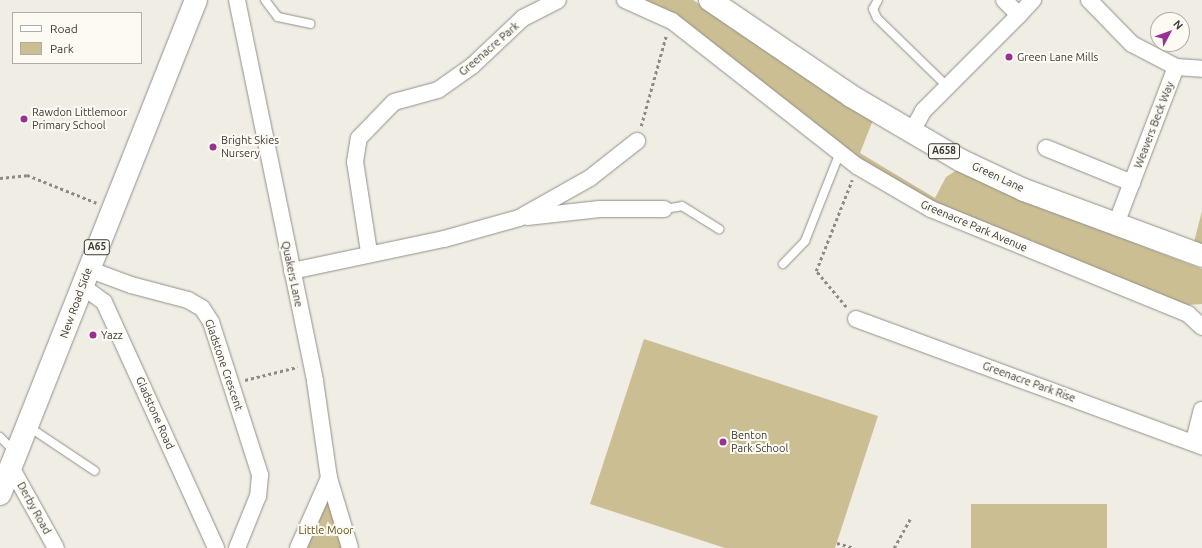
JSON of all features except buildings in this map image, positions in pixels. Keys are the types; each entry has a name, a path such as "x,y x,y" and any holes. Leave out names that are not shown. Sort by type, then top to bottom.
{"main road":[{"name":"New Road Side","path":"0,494 29,427 85,277 196,0"},
{"name":"Green Lane","path":"710,0 805,67 911,133 1024,190 1202,256"}],"street":[{"name":"Quakers Lane","path":"237,0 311,363 329,478 350,548"},
{"name":"Greenacre Park","path":"369,252 355,162 359,138 394,102 438,90 472,66 523,18 558,0"},
{"name":"Greenacre Park Avenue","path":"625,0 672,21 857,166 931,209 1188,314 1202,327"},
{"path":"1004,0 1019,15"},
{"path":"911,133 923,111 1033,0"},
{"path":"1088,0 1132,44 1176,67 1202,69"},
{"name":"Weavers Beck Way","path":"1116,224 1176,67"},
{"path":"519,218 590,178 639,134"},
{"name":"Weavers Beck Way","path":"1046,148 1132,183"},
{"path":"292,271 369,252 444,239 519,218 600,209 664,209"},
{"name":"Gladstone Crescent","path":"85,277 202,308 211,322 260,475 258,496 237,548"},
{"name":"Gladstone Road","path":"85,277 104,302 216,548"},
{"name":"Greenacre Park Rise","path":"856,319 1198,444"},
{"path":"1198,444 1202,410"},
{"name":"Derby Road","path":"15,462 56,548"},
{"path":"298,548 329,478"}],"lane":[{"path":"264,0 278,17 310,24"},
{"path":"878,0 873,9 877,18 947,86"},
{"path":"784,264 805,241 840,152"},
{"path":"664,209 682,206 719,229"},
{"path":"29,427 95,471"},
{"path":"0,437 15,462"}],"path":[{"path":"639,134 653,74 672,21"},
{"path":"836,295 816,271 857,166"},
{"path":"0,178 27,175 112,209"},
{"path":"230,383 311,363"},
{"path":"894,548 910,519"},
{"path":"837,543 854,548"}],"green space":[{"path":"639,0 693,0 873,120 860,153 935,198 946,177 957,170 1020,199 1202,269 1202,304 1187,305 932,202 838,145"},
{"path":"1202,211 1202,246 1194,242"},
{"path":"644,339 878,416 835,548 725,548 590,504"},
{"name":"Little Moor","path":"329,478 350,548 298,548"},
{"path":"971,504 1107,504 1107,548 971,548"}],"place":[{"name":"Green Lane Mills","path":"1009,57"},
{"name":"Rawdon Littlemoor Primary School","path":"24,119"},
{"name":"Bright Skies Nursery","path":"213,147"},
{"name":"Yazz","path":"93,335"},
{"name":"Benton Park School","path":"723,442"}]}
